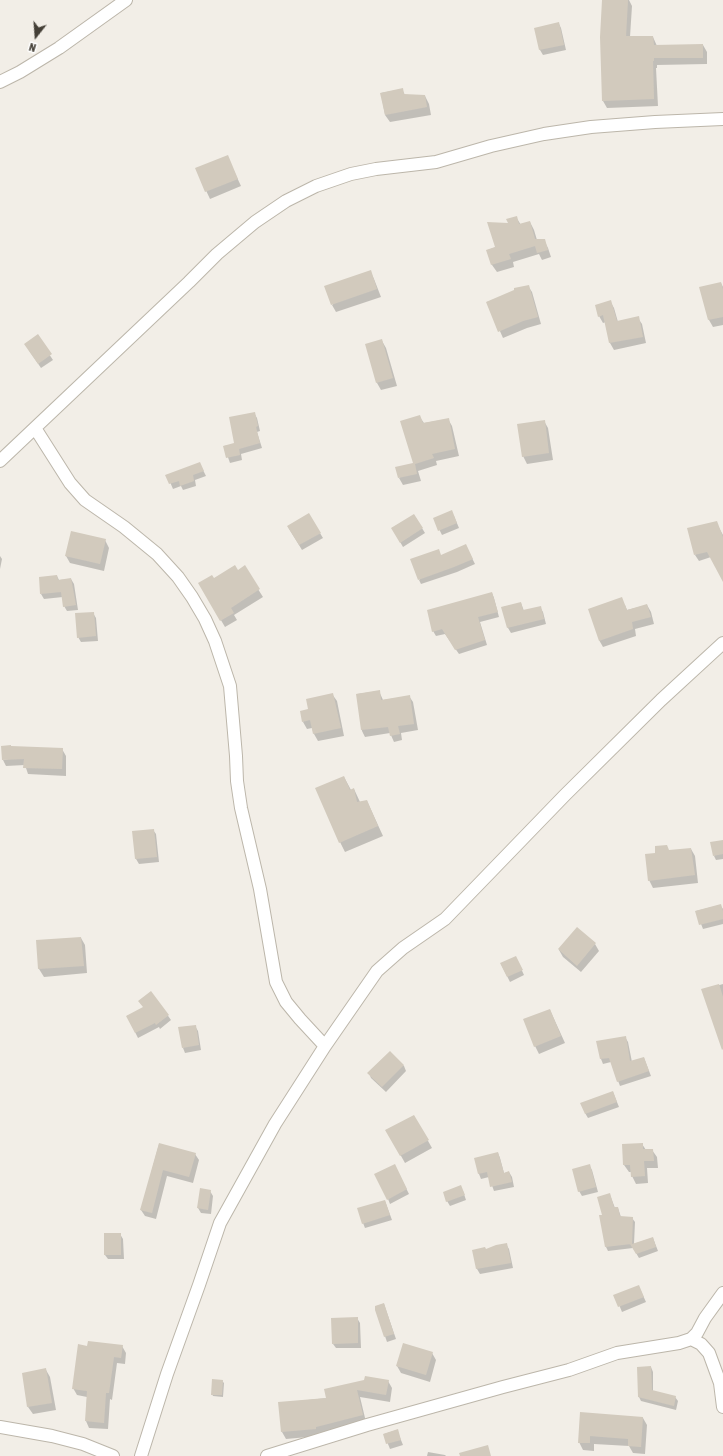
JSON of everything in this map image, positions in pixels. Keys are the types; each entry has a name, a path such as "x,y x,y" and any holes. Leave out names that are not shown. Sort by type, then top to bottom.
{"street":[{"path":"0,82 20,72 59,48 126,0"},
{"path":"0,460 184,287 217,254 255,222 286,201 316,186 351,174 376,169 436,162 491,146 544,134 598,126 723,119"},
{"path":"35,428 70,483 84,500 124,527 157,554 178,576 205,619 215,642 230,686 241,808 263,907 276,982 286,1002 325,1046"},
{"path":"141,1456 167,1374 220,1223 275,1124 325,1046 377,971 403,948 445,919 571,789 723,643"},
{"path":"267,1456 367,1425 569,1370 617,1353 679,1343 691,1338 697,1333 705,1318 723,1293"},
{"path":"691,1338 701,1344 709,1353 720,1383 723,1407"},
{"path":"0,1426 52,1436 83,1444 113,1456"}],"building":[{"path":"602,0 628,0 626,36 653,36 654,45 703,44 703,58 654,58 654,99 602,101 600,37"},
{"path":"559,22 564,45 539,50 534,28"},
{"path":"403,88 404,94 425,95 427,107 385,115 380,93"},
{"path":"228,155 238,179 205,192 195,168"},
{"path":"517,216 519,224 530,221 535,239 545,239 548,250 537,253 535,246 509,254 511,259 491,265 486,250 495,247 487,222 508,223 506,219"},
{"path":"371,270 377,289 331,305 324,286"},
{"path":"721,282 723,289 723,317 708,320 699,287"},
{"path":"529,285 538,317 523,321 498,332 486,302 514,290 514,288"},
{"path":"611,300 617,321 639,316 643,337 609,343 603,315 598,317 595,305"},
{"path":"38,334 52,354 38,364 24,344"},
{"path":"382,339 393,378 376,383 365,344"},
{"path":"255,412 258,426 256,427 260,443 239,449 240,455 226,458 223,446 234,443 229,417"},
{"path":"420,415 423,423 449,418 455,449 432,454 434,458 415,464 417,474 398,478 395,467 413,463 400,421"},
{"path":"545,420 549,453 522,457 517,424"},
{"path":"200,462 204,471 193,475 194,481 180,486 179,481 169,484 165,475"},
{"path":"452,510 457,523 438,531 433,518"},
{"path":"309,513 321,533 299,545 287,526"},
{"path":"414,514 423,528 400,543 391,528"},
{"path":"717,521 723,537 723,582 707,552 694,555 687,528"},
{"path":"71,531 106,539 100,564 65,556"},
{"path":"466,544 473,559 418,580 410,559 439,549 441,555"},
{"path":"235,565 238,570 245,565 260,589 231,608 234,613 220,621 198,583 212,575 214,578"},
{"path":"57,575 58,580 71,578 76,605 63,607 61,592 40,594 39,577"},
{"path":"492,592 498,612 478,617 485,640 455,650 442,629 432,632 427,610"},
{"path":"622,597 627,610 647,604 651,617 632,622 633,629 599,641 588,609"},
{"path":"521,602 523,610 541,606 544,619 507,628 501,607"},
{"path":"94,612 96,636 77,638 75,613"},
{"path":"380,690 381,700 410,695 414,724 398,726 400,734 390,736 388,727 361,730 356,694"},
{"path":"333,693 341,728 313,734 310,720 302,722 300,711 308,709 306,699"},
{"path":"11,745 63,748 62,769 23,768 24,759 2,760 1,746"},
{"path":"344,776 350,790 354,788 357,802 367,800 378,826 339,843 315,788"},
{"path":"154,829 157,857 135,859 132,831"},
{"path":"723,840 723,854 713,856 710,842"},
{"path":"667,845 669,850 691,848 695,875 648,881 645,854 655,853 655,846"},
{"path":"721,904 723,919 699,925 695,911"},
{"path":"577,927 596,943 577,966 558,949"},
{"path":"81,937 84,966 38,969 36,940"},
{"path":"516,956 523,970 507,977 500,963"},
{"path":"719,984 723,997 722,1050 701,989"},
{"path":"151,991 169,1015 156,1025 155,1023 135,1033 126,1016 143,1007 138,1001"},
{"path":"550,1009 561,1036 534,1047 523,1019"},
{"path":"196,1025 199,1045 182,1048 178,1027"},
{"path":"626,1036 630,1061 644,1057 649,1071 617,1082 609,1058 600,1059 596,1041"},
{"path":"390,1051 404,1065 382,1087 367,1073"},
{"path":"613,1091 617,1102 585,1114 580,1103"},
{"path":"414,1115 429,1140 400,1156 385,1130"},
{"path":"159,1143 196,1153 189,1177 163,1170 152,1213 140,1210"},
{"path":"643,1143 643,1149 653,1149 654,1161 644,1161 645,1176 631,1177 630,1165 623,1165 622,1144"},
{"path":"498,1152 504,1173 509,1171 512,1182 490,1187 487,1172 478,1174 474,1158"},
{"path":"395,1164 407,1189 387,1200 374,1174"},
{"path":"590,1164 596,1187 578,1192 572,1169"},
{"path":"461,1185 465,1195 446,1202 443,1192"},
{"path":"200,1188 211,1190 208,1210 197,1208"},
{"path":"610,1193 614,1207 618,1207 620,1216 633,1217 632,1244 653,1237 656,1247 636,1254 630,1244 605,1247 599,1215 602,1215 597,1197"},
{"path":"385,1200 390,1215 362,1224 357,1208"},
{"path":"104,1233 121,1233 121,1255 104,1255"},
{"path":"507,1243 511,1263 476,1269 472,1250 485,1247 486,1249"},
{"path":"639,1285 644,1297 618,1307 613,1295"},
{"path":"384,1303 394,1334 384,1337 375,1306"},
{"path":"358,1317 358,1343 332,1344 331,1318"},
{"path":"88,1341 123,1345 121,1358 114,1357 109,1393 106,1393 104,1423 85,1421 87,1391 72,1389 78,1344 87,1346"},
{"path":"403,1343 433,1352 426,1375 396,1366"},
{"path":"651,1366 652,1390 676,1396 674,1406 638,1397 637,1367"},
{"path":"46,1368 52,1403 27,1407 22,1373"},
{"path":"365,1376 389,1380 386,1395 357,1390 363,1415 316,1427 316,1429 281,1432 278,1402 326,1398 324,1389 364,1380"},
{"path":"212,1379 223,1380 222,1395 211,1395"},
{"path":"580,1412 643,1417 641,1447 628,1446 628,1439 590,1436 590,1443 578,1443"},
{"path":"398,1429 401,1440 386,1444 383,1434"},
{"path":"488,1445 491,1456 460,1456 459,1453"}]}
